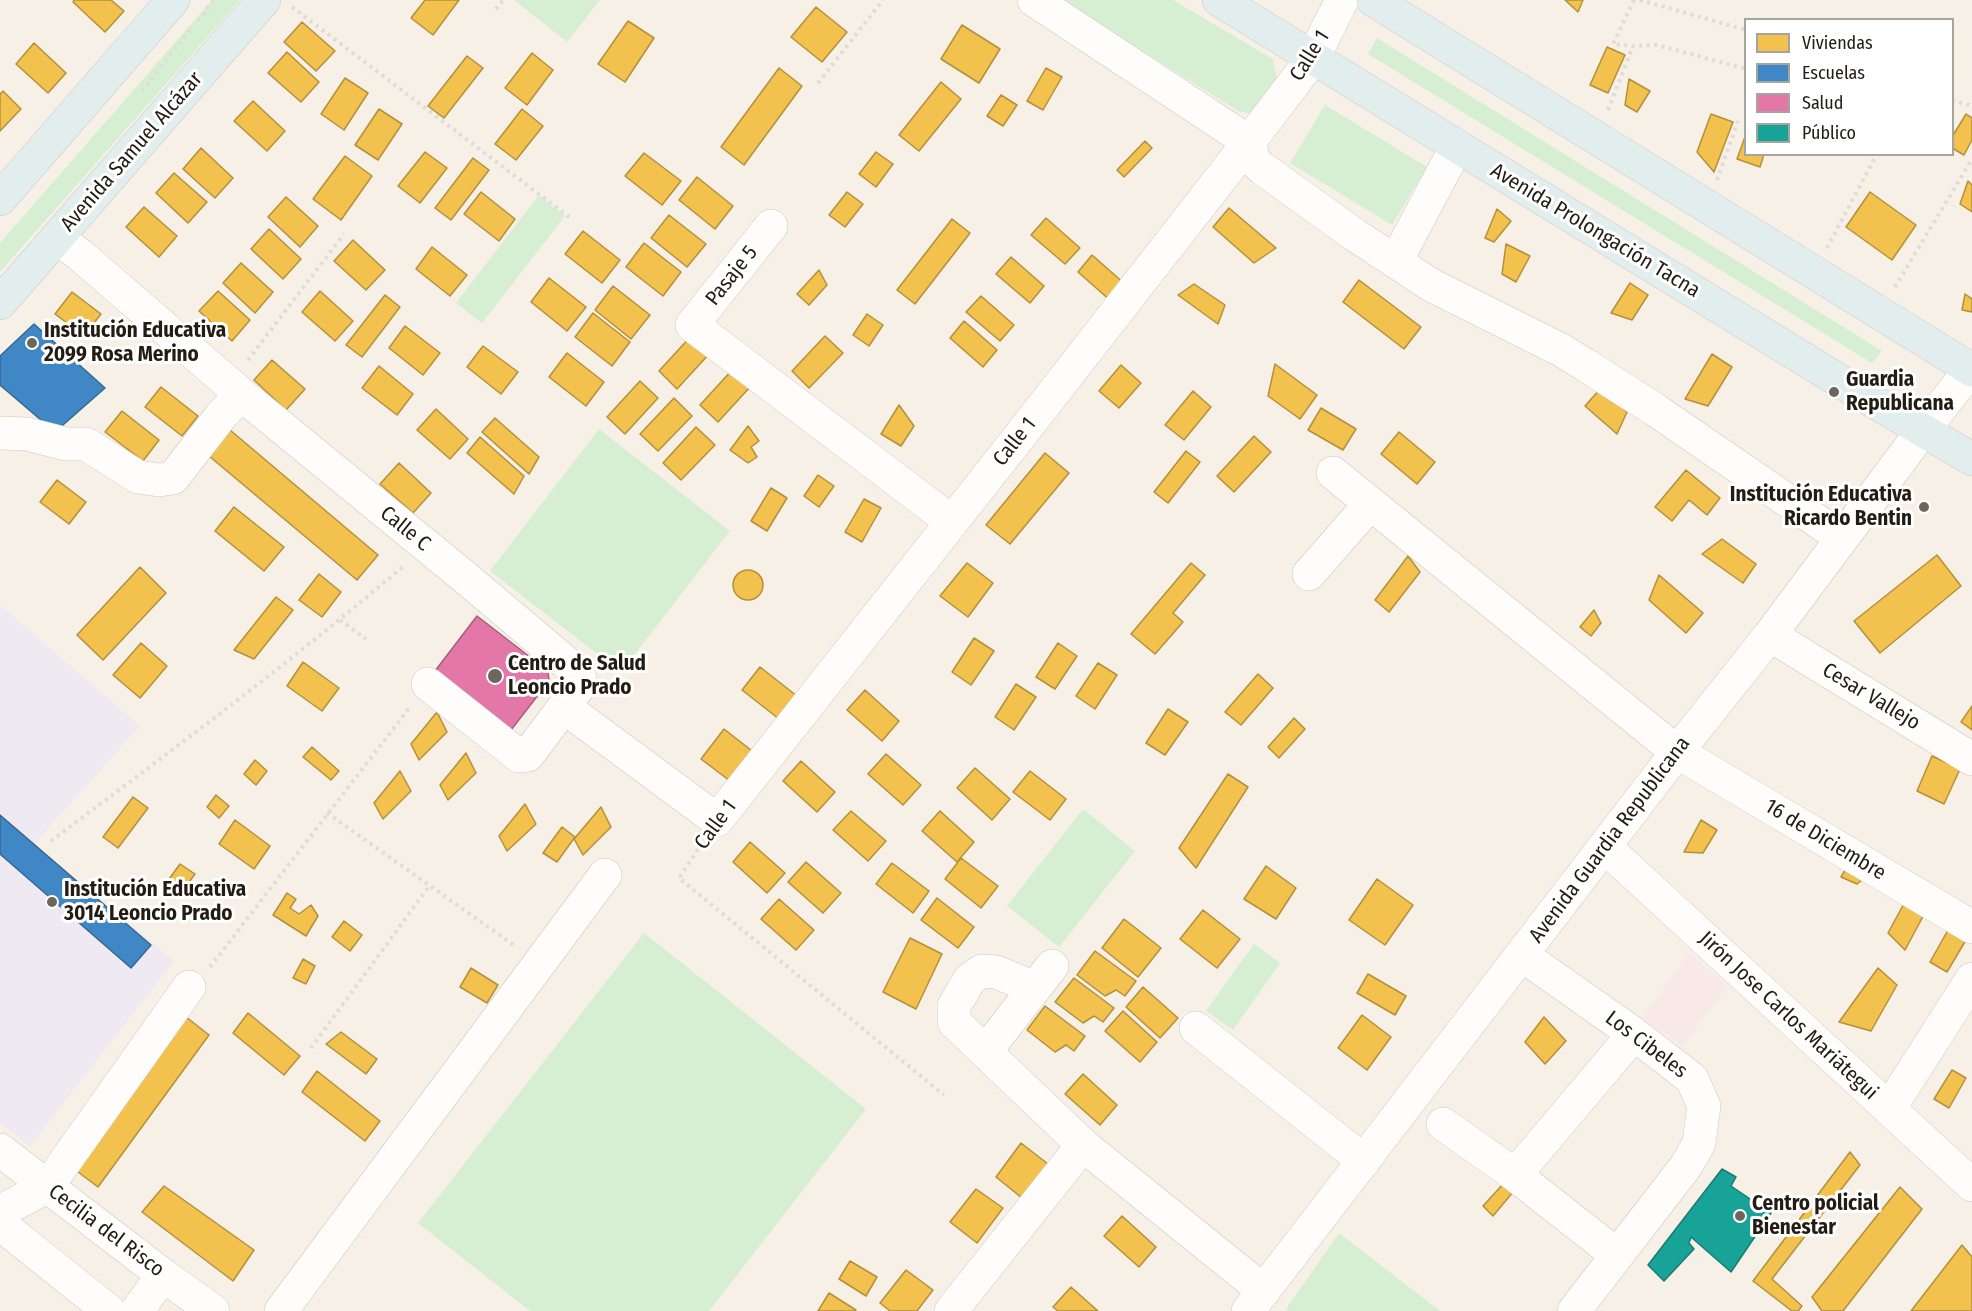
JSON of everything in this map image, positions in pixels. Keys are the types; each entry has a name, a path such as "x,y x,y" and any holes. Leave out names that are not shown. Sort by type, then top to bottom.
{"main road":[{"path":"0,198 172,0"},
{"name":"Avenida Prolongación Tacna","path":"1220,0 1866,397 1972,459"},
{"path":"1373,0 1971,369"},
{"name":"Avenida Samuel Alcázar","path":"0,303 57,238 277,3"}],"street":[{"path":"1034,0 1249,142 1254,161 1263,170 1355,235 1431,285 1576,360 1674,422 1842,538"},
{"name":"Calle 1","path":"717,820 1249,142 1313,58 1342,0"},
{"path":"1396,261 1457,146"},
{"name":"Pasaje 5","path":"771,226 692,325 952,522"},
{"name":"Calle C","path":"57,238 79,254 235,389 576,671 580,679 578,688 528,755 519,756 428,684"},
{"name":"Avenida Guardia Republicana","path":"1256,1301 1677,752 1770,635 1971,369"},
{"path":"0,433 27,434 66,444 86,444 138,477 159,480 173,478 220,417 235,389"},
{"name":"16 de Diciembre","path":"1333,473 1677,752 1972,927"},
{"path":"1309,574 1370,504"},
{"name":"Cesar Vallejo","path":"1770,635 1972,759"},
{"path":"564,707 717,820"},
{"name":"Jirón Jose Carlos Mariátegui","path":"1605,847 1972,1185"},
{"path":"281,1311 605,875"},
{"name":"Los Cibeles","path":"1522,955 1634,1034 1692,1079 1704,1106 1699,1143 1686,1166 1574,1311"},
{"path":"986,1051 1043,977 982,971 970,979 954,1006 954,1022 1083,1145 1256,1301"},
{"path":"0,1214 5,1209 47,1187 199,977"},
{"path":"1889,1109 1972,979"},
{"path":"1196,1028 1364,1161"},
{"path":"1515,1175 1634,1034"},
{"path":"1443,1124 1515,1175 1617,1255"},
{"path":"965,1306 1083,1145"},
{"name":"Cecilia del Risco","path":"0,1150 213,1311"},
{"path":"0,1224 109,1311"},
{"path":"136,1311 163,1275"}],"path":[{"path":"139,94 214,0"},
{"path":"496,9 503,0"},
{"path":"818,82 883,0"},
{"path":"1634,0 1614,44 1657,45 1744,68"},
{"path":"1640,0 1744,29"},
{"path":"277,3 573,220"},
{"path":"1597,139 1633,46"},
{"path":"1954,100 1972,106"},
{"path":"1707,206 1738,121"},
{"path":"1814,272 1876,156"},
{"path":"1880,312 1972,159"},
{"path":"235,389 344,234"},
{"path":"51,841 189,738 340,620 427,547"},
{"path":"340,620 366,639"},
{"path":"199,977 428,684"},
{"path":"327,813 539,963"},
{"name":"Calle 1","path":"717,820 679,878 944,1095"},
{"path":"311,1048 430,885"}],"shaded area":[{"name":"Institución Educativa 3014 Leoncio Prado","path":"0,605 140,726 34,844 174,961 30,1146 0,1123"},
{"path":"1689,953 1727,986 1682,1046 1643,1017"}],"green space":[{"path":"212,0 240,0 0,272 0,243"},
{"path":"514,0 600,0 567,42"},
{"path":"1060,0 1173,0 1273,59 1278,83 1250,113 1240,112"},
{"path":"1377,38 1882,351 1872,363 1368,54"},
{"path":"1325,105 1427,167 1392,225 1290,163"},
{"path":"539,195 565,216 482,323 456,303"},
{"path":"599,429 730,531 621,672 490,571"},
{"path":"1083,809 1135,851 1059,947 1007,906"},
{"path":"644,933 866,1109 709,1311 530,1311 418,1223"},
{"path":"1254,944 1280,963 1233,1030 1206,1011"},
{"path":"1339,1233 1440,1311 1288,1311 1286,1309"}],"building: Viviendas":[{"path":"74,0 111,0 124,11 105,32 73,2"},
{"path":"425,0 459,0 433,35 411,18"},
{"path":"1565,0 1583,0 1578,12"},
{"path":"816,7 847,32 822,62 791,37"},
{"path":"628,21 654,38 625,82 598,64"},
{"path":"302,22 335,51 316,71 284,42"},
{"path":"962,25 1000,49 979,83 941,59"},
{"path":"34,43 66,73 48,93 16,64"},
{"path":"1607,47 1625,55 1608,93 1590,85"},
{"path":"287,52 319,82 301,102 268,73"},
{"path":"532,53 553,70 527,105 505,88"},
{"path":"467,56 483,68 444,118 428,106"},
{"path":"779,68 802,86 744,165 721,147"},
{"path":"1046,68 1062,77 1043,110 1027,101"},
{"path":"345,78 368,93 344,130 321,114"},
{"path":"1629,79 1650,91 1637,112 1625,105"},
{"path":"941,82 961,99 919,151 899,135"},
{"path":"3,91 21,109 0,131 0,94"},
{"path":"1001,95 1017,105 1003,126 987,116"},
{"path":"253,101 285,131 267,151 234,121"},
{"path":"379,109 402,124 378,160 355,145"},
{"path":"522,109 543,126 516,160 495,144"},
{"path":"1711,114 1733,122 1714,172 1697,152"},
{"path":"1966,114 1972,118 1972,140 1964,155 1954,149 1954,134"},
{"path":"1744,140 1744,156 1763,156 1760,167 1737,159"},
{"path":"1145,141 1152,148 1124,177 1117,170"},
{"path":"201,148 233,178 215,198 183,169"},
{"path":"425,152 447,168 420,203 398,186"},
{"path":"876,152 893,164 876,187 859,174"},
{"path":"644,153 681,181 662,205 625,176"},
{"path":"345,156 372,176 341,220 313,199"},
{"path":"473,158 489,170 451,220 435,208"},
{"path":"174,173 207,202 188,223 156,193"},
{"path":"697,177 733,206 715,229 679,200"},
{"path":"1968,181 1972,185 1972,212 1960,204"},
{"path":"481,192 515,219 499,241 464,214"},
{"path":"847,192 863,204 845,227 829,215"},
{"path":"1870,192 1916,225 1892,260 1846,227"},
{"path":"286,197 318,226 300,247 268,217"},
{"path":"144,207 177,236 159,257 126,227"},
{"path":"1229,208 1276,248 1254,263 1213,227"},
{"path":"1497,209 1511,221 1494,242 1485,238"},
{"path":"669,215 706,244 687,267 651,238"},
{"path":"1046,218 1080,248 1065,264 1031,235"},
{"path":"952,219 970,233 915,304 897,290"},
{"path":"269,229 301,259 283,279 251,249"},
{"path":"583,231 620,260 602,283 565,254"},
{"path":"353,240 385,270 366,290 334,261"},
{"path":"644,243 681,272 663,296 626,267"},
{"path":"1506,244 1530,256 1516,282 1502,274"},
{"path":"432,247 467,275 450,296 416,269"},
{"path":"1092,255 1126,285 1112,302 1078,272"},
{"path":"1011,257 1044,286 1030,303 996,274"},
{"path":"241,263 273,292 255,313 223,283"},
{"path":"819,270 827,285 809,305 797,294"},
{"path":"549,278 586,307 567,331 531,302"},
{"path":"1359,280 1421,327 1404,349 1343,302"},
{"path":"1630,283 1648,295 1632,320 1611,313"},
{"path":"1194,284 1225,305 1218,324 1178,295"},
{"path":"613,286 650,315 631,339 595,310"},
{"path":"218,291 250,320 232,341 199,311"},
{"path":"320,291 353,321 335,341 302,312"},
{"path":"72,292 101,314 84,336 55,314"},
{"path":"1965,294 1972,299 1972,312 1962,310"},
{"path":"385,295 400,307 362,357 346,345"},
{"path":"981,296 1014,325 1000,341 966,312"},
{"path":"593,313 630,342 612,366 575,337"},
{"path":"867,314 883,325 869,346 853,335"},
{"path":"964,321 997,350 983,367 950,338"},
{"path":"405,326 440,353 423,375 389,348"},
{"path":"692,335 710,353 677,389 659,371"},
{"path":"825,336 843,353 809,388 792,371"},
{"path":"483,346 518,372 501,394 467,367"},
{"path":"567,353 604,382 586,406 549,377"},
{"path":"1712,354 1732,367 1708,406 1685,399"},
{"path":"272,360 305,389 286,410 254,380"},
{"path":"1275,364 1317,395 1300,419 1268,396"},
{"path":"1121,365 1141,383 1119,408 1099,391"},
{"path":"379,366 413,394 397,415 362,388"},
{"path":"733,369 751,386 718,422 700,405"},
{"path":"640,381 658,398 625,434 607,417"},
{"path":"161,387 198,416 182,436 145,407"},
{"path":"1601,388 1627,412 1617,434 1585,406"},
{"path":"1193,391 1211,407 1184,440 1165,425"},
{"path":"674,398 692,416 658,451 640,434"},
{"path":"899,405 914,426 901,446 881,434"},
{"path":"1321,408 1356,429 1343,450 1308,430"},
{"path":"436,409 468,439 450,459 417,430"},
{"path":"122,411 159,440 143,461 105,432"},
{"path":"495,418 539,457 529,474 482,432"},
{"path":"748,426 759,441 751,447 757,457 748,463 730,450"},
{"path":"696,427 715,445 681,480 663,463"},
{"path":"230,430 378,555 357,580 209,456"},
{"path":"1399,432 1435,462 1417,484 1381,454"},
{"path":"1254,436 1271,452 1234,492 1217,476"},
{"path":"480,437 524,476 514,494 467,453"},
{"path":"1186,451 1200,462 1168,503 1154,492"},
{"path":"1045,453 1069,473 1010,544 986,525"},
{"path":"399,463 431,493 413,513 380,484"},
{"path":"1686,470 1720,498 1707,515 1689,500 1672,521 1655,507"},
{"path":"818,475 834,486 819,507 804,496"},
{"path":"57,480 86,502 69,524 40,502"},
{"path":"771,488 787,498 767,531 751,521"},
{"path":"864,499 881,508 862,542 845,532"},
{"path":"234,507 284,547 264,571 215,531"},
{"path":"1722,539 1756,564 1743,583 1702,554"},
{"path":"1937,555 1961,586 1880,653 1854,621"},
{"path":"1408,556 1420,572 1389,612 1375,600"},
{"path":"967,563 993,583 968,617 940,596"},
{"path":"1191,563 1205,575 1173,613 1183,622 1155,654 1131,634"},
{"path":"140,567 166,593 103,660 77,635"},
{"path":"748,570 754,571 762,579 762,591 754,599 748,600 742,599 734,591 733,585 734,579 742,571"},
{"path":"319,574 341,592 322,617 299,600"},
{"path":"1659,575 1703,613 1686,633 1649,600"},
{"path":"276,597 293,610 254,659 234,650"},
{"path":"1594,610 1601,623 1591,636 1580,627"},
{"path":"974,638 994,651 971,685 952,672"},
{"path":"141,643 167,666 140,698 113,675"},
{"path":"1058,643 1077,656 1055,689 1036,677"},
{"path":"303,662 339,688 322,711 287,686"},
{"path":"1098,663 1117,675 1095,709 1076,696"},
{"path":"760,667 797,696 779,719 742,690"},
{"path":"1258,674 1273,688 1241,725 1225,712"},
{"path":"1016,684 1036,697 1014,730 995,717"},
{"path":"865,690 899,721 882,741 847,710"},
{"path":"1972,706 1972,730 1961,722"},
{"path":"1168,709 1188,722 1165,755 1146,743"},
{"path":"437,712 447,732 419,760 411,744"},
{"path":"1294,718 1305,729 1279,758 1268,747"},
{"path":"724,729 756,754 734,784 701,759"},
{"path":"312,747 339,771 331,780 303,757"},
{"path":"466,753 476,773 448,800 440,785"},
{"path":"886,754 921,785 903,805 868,774"},
{"path":"1932,756 1960,769 1944,804 1917,791"},
{"path":"255,760 267,771 256,785 244,774"},
{"path":"801,761 835,792 817,812 783,781"},
{"path":"975,768 1010,799 992,820 957,788"},
{"path":"400,771 411,791 383,819 374,803"},
{"path":"1030,771 1066,799 1050,820 1013,792"},
{"path":"1228,774 1248,787 1196,868 1179,848"},
{"path":"216,795 229,806 219,818 207,807"},
{"path":"133,797 148,808 118,848 103,837"},
{"path":"525,804 536,824 507,851 499,836"},
{"path":"601,807 611,827 583,855 574,839"},
{"path":"851,811 886,841 868,861 833,830"},
{"path":"940,811 974,842 957,862 922,831"},
{"path":"235,820 270,846 254,869 219,844"},
{"path":"1701,820 1717,830 1703,853 1684,852"},
{"path":"562,827 575,837 557,862 543,853"},
{"path":"750,842 785,873 767,893 733,862"},
{"path":"961,858 998,886 981,908 945,879"},
{"path":"806,862 841,893 823,913 788,882"},
{"path":"892,863 929,891 913,913 876,884"},
{"path":"180,864 195,874 178,897 164,886"},
{"path":"1848,865 1863,879 1857,884 1841,877"},
{"path":"1266,866 1296,888 1276,919 1244,899"},
{"path":"1377,879 1413,905 1385,945 1349,920"},
{"path":"287,893 296,899 290,908 299,914 311,905 318,916 306,936 273,915"},
{"path":"937,898 974,927 958,948 921,920"},
{"path":"1907,898 1927,909 1905,950 1888,933"},
{"path":"779,899 814,930 796,950 761,919"},
{"path":"1203,910 1240,939 1217,968 1180,939"},
{"path":"1124,919 1161,948 1138,977 1102,948"},
{"path":"344,921 362,935 350,951 332,937"},
{"path":"1948,930 1966,940 1947,972 1930,962"},
{"path":"910,938 942,954 916,1009 883,992"},
{"path":"1095,951 1136,981 1125,996 1116,990 1105,996 1077,975"},
{"path":"303,959 315,966 306,984 293,978"},
{"path":"471,968 498,985 487,1003 460,987"},
{"path":"1878,968 1897,985 1871,1031 1839,1022"},
{"path":"1368,974 1406,996 1395,1015 1357,993"},
{"path":"1074,978 1114,1008 1103,1022 1094,1016 1083,1023 1055,1002"},
{"path":"1143,987 1178,1018 1160,1038 1126,1007"},
{"path":"1045,1006 1085,1036 1074,1051 1066,1045 1055,1052 1027,1030"},
{"path":"1123,1011 1157,1042 1140,1062 1105,1031"},
{"path":"181,1013 209,1035 98,1187 74,1169"},
{"path":"248,1013 300,1056 284,1075 233,1033"},
{"path":"1362,1015 1391,1037 1367,1070 1338,1048"},
{"path":"1544,1017 1566,1041 1545,1064 1525,1042"},
{"path":"341,1032 377,1059 366,1074 326,1044"},
{"path":"1952,1070 1966,1078 1949,1108 1934,1099"},
{"path":"317,1071 380,1121 365,1141 302,1092"},
{"path":"1083,1074 1117,1105 1100,1125 1065,1094"},
{"path":"1021,1143 1048,1164 1022,1198 996,1177"},
{"path":"1850,1152 1860,1165 1772,1279 1802,1306 1798,1311 1792,1311 1753,1281"},
{"path":"1504,1183 1513,1192 1493,1216 1483,1206"},
{"path":"164,1186 254,1250 233,1281 142,1212"},
{"path":"1900,1187 1922,1209 1843,1311 1822,1311 1812,1297"},
{"path":"976,1189 1003,1208 977,1243 950,1222"},
{"path":"1122,1216 1156,1247 1139,1267 1104,1236"},
{"path":"1962,1245 1972,1257 1972,1311 1911,1311"},
{"path":"850,1261 877,1277 866,1296 839,1279"},
{"path":"906,1270 933,1290 917,1311 890,1311 880,1303"},
{"path":"1071,1287 1098,1311 1058,1311 1053,1307"},
{"path":"829,1293 856,1310 818,1311"}],"building: Escuelas":[{"path":"34,324 105,388 55,432 0,385 0,356"},
{"path":"0,815 151,945 131,968 0,854"}],"building: Salud":[{"name":"Centro de Salud Leoncio Prado","path":"477,616 548,671 549,681 511,730 435,671"}],"building: Público":[{"path":"1722,1169 1736,1177 1731,1186 1771,1213 1731,1272 1691,1237 1689,1243 1694,1249 1664,1281 1648,1265"}],"place":[{"name":"Institución Educativa 2099 Rosa Merino","path":"32,343"},
{"name":"Guardia Republicana","path":"1834,392"},
{"name":"Institución Educativa Ricardo Bentin","path":"1924,507"},
{"name":"Centro de Salud Leoncio Prado","path":"495,676"},
{"name":"Institución Educativa 3014 Leoncio Prado","path":"52,902"},
{"name":"Centro policial Bienestar","path":"1740,1216"}]}
